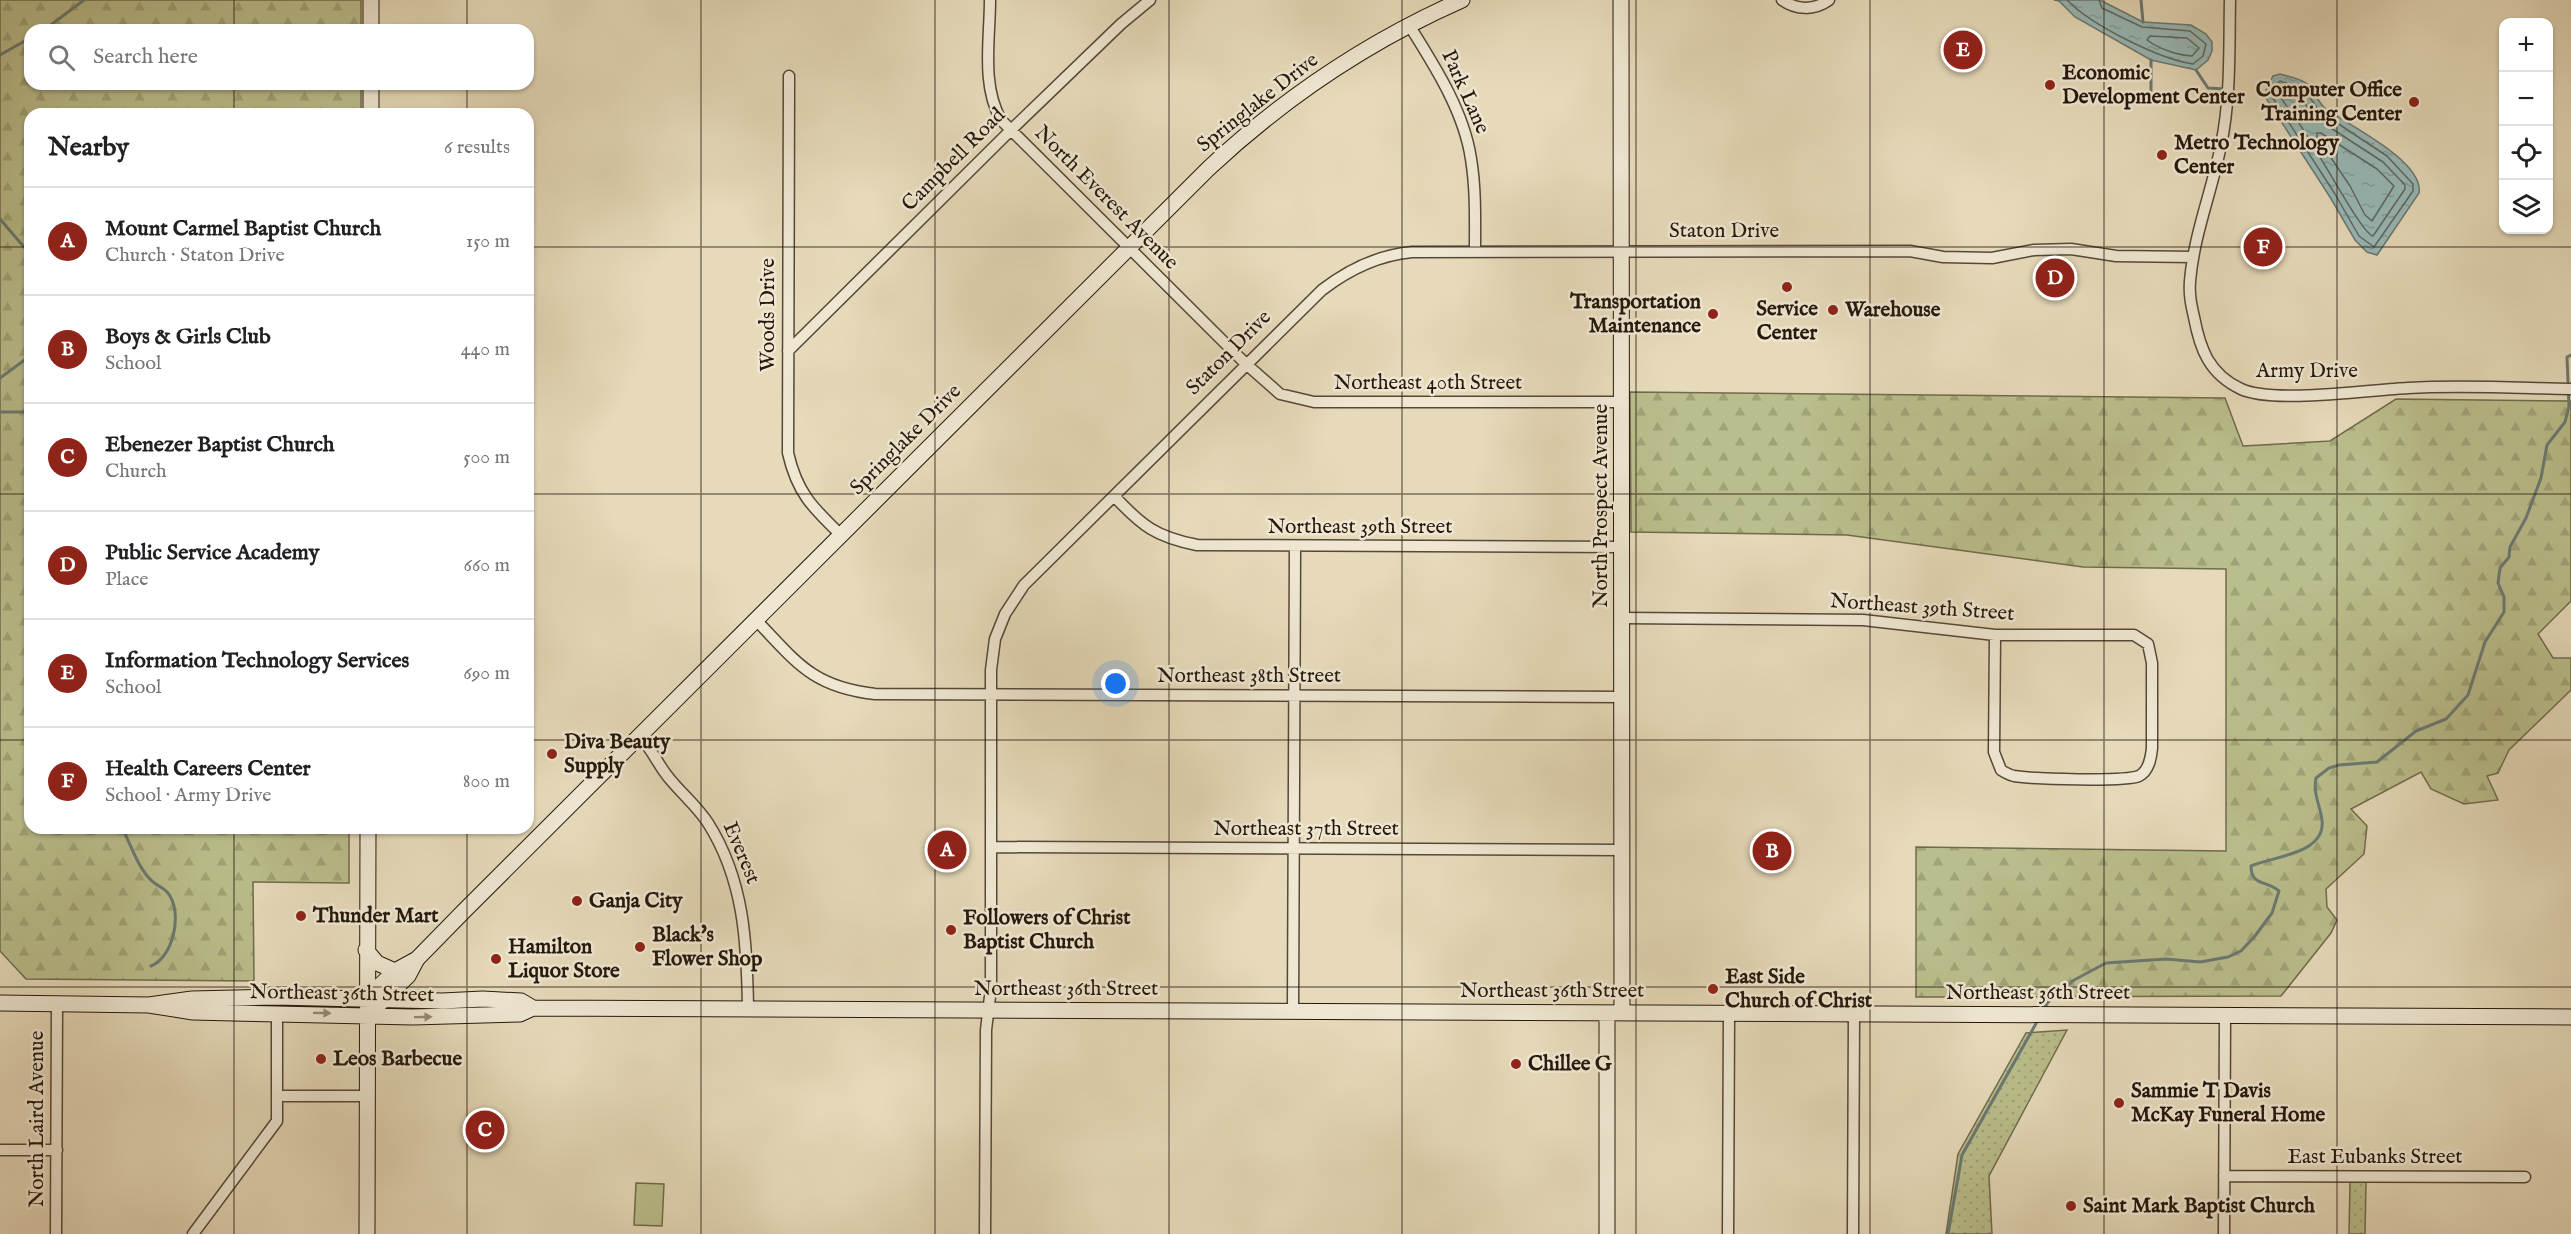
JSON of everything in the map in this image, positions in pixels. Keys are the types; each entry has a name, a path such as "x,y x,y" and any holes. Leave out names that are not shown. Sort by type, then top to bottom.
{"street":[{"path":"371,0 371,24"},
{"name":"North Everest Avenue","path":"990,0 989,86 994,108 1011,130 1246,364"},
{"name":"Campbell Road","path":"788,351 1011,130 1121,24 1150,0"},
{"name":"Springlake Drive","path":"366,999 395,971 417,958 1209,168 1259,123 1367,48 1462,0"},
{"name":"North Prospect Avenue","path":"1607,1234 1622,850 1621,0"},
{"path":"1782,0 1801,8 1814,7 1828,0"},
{"name":"Army Drive","path":"2230,0 2227,106 2221,146 2193,257 2189,301 2198,343 2216,372 2243,390 2259,393 2317,394 2410,388 2571,389"},
{"name":"Park Lane","path":"1409,25 1453,103 1471,156 1474,188 1474,251"},
{"name":"Woods Drive","path":"789,76 787,435 791,466 803,497 841,536"},
{"path":"371,90 371,108"},
{"name":"Staton Drive","path":"985,1234 991,694 995,639 1011,602 1024,585 1322,290 1351,270 1400,253 1910,251 1943,257 1992,258 2034,250 2061,249 2116,256 2193,257"},
{"name":"Northeast 40th Street","path":"1246,364 1280,394 1307,402 1622,402"},
{"name":"Northeast 39th Street","path":"1114,496 1151,531 1174,541 1197,545 1622,547"},
{"path":"1293,1011 1295,546"},
{"name":"Northeast 39th Street","path":"1622,618 1884,621 1995,635 2126,634 2145,641 2152,663 2151,759 2145,771 2140,775 2120,778 2019,777 2001,770 1994,752 1995,635"},
{"name":"Northeast 38th Street","path":"757,621 800,666 821,681 846,690 875,694 1622,697"},
{"name":"Everest","path":"640,736 650,747 667,776 708,823 724,852 743,912 747,934 748,1008"},
{"path":"367,1234 368,834"},
{"name":"Northeast 37th Street","path":"991,847 1622,850"},
{"path":"366,950 377,963 395,971"},
{"name":"Springlake Drive","path":"367,1016 408,976 417,958"},
{"name":"Northeast 36th Street","path":"0,1004 149,1005 193,1012 366,999 492,999 521,1001 533,1008"},
{"name":"North Laird Avenue","path":"56,1234 57,1004"},
{"path":"193,1234 277,1121 277,1005"},
{"name":"Northeast 36th Street","path":"277,1005 367,1016 520,1014 533,1008 748,1008 2571,1017"},
{"path":"1728,1234 1729,1013"},
{"path":"1853,1234 1854,1013"},
{"path":"2224,1234 2225,1015"},
{"path":"278,1096 368,1096"},
{"path":"0,1150 57,1150"},
{"name":"East Eubanks Street","path":"2224,1176 2525,1177"}],"green space":[{"path":"0,0 361,0 361,24 24,24 24,90 361,90 361,108 24,108 24,834 349,834 349,883 253,882 254,981 26,979 0,951"},
{"path":"1630,392 2225,398 2243,446 2330,441 2396,399 2571,401 2571,601 2538,634 2553,658 2571,658 2571,690 2509,750 2498,773 2487,776 2498,800 2464,804 2431,789 2421,772 2351,809 2367,826 2364,854 2326,889 2327,907 2337,920 2331,933 2281,996 1916,997 1916,847 2226,851 2226,569 2083,567 1847,535 1631,532"},
{"path":"2067,1030 1989,1176 1992,1234 1946,1234 1958,1154 2026,1033"},
{"path":"2350,1182 2366,1182 2365,1234 2349,1234"},
{"path":"636,1183 664,1184 662,1226 634,1225"}],"water":[{"path":"2054,0 2100,0 2143,22 2191,25 2206,34 2212,42 2212,51 2208,60 2196,70 2151,60 2075,17 2059,1"},
{"path":"2280,74 2307,84 2326,109 2383,145 2410,169 2417,181 2419,193 2377,255 2367,252 2355,240 2264,95 2273,76"}],"waterway":[{"path":"52,24 84,0"},
{"path":"2141,0 2143,22"},
{"path":"0,55 24,41"},
{"path":"2151,60 2151,101"},
{"path":"2196,70 2208,88 2224,89"},
{"path":"0,219 24,247"},
{"path":"2044,1009 2048,1002 2074,980 2106,963 2166,959 2200,962 2228,957 2241,951 2272,913 2279,891 2257,880 2252,873 2251,866 2297,852 2316,840 2321,831 2322,820 2316,794 2316,778 2329,768 2339,765 2377,762 2416,731 2446,719 2468,695 2485,642 2504,612 2504,597 2498,583 2500,568 2509,557 2510,547 2526,518 2541,478 2547,445 2565,422 2569,406 2567,357 2571,355"},
{"path":"0,378 24,360"},
{"path":"0,412 24,412"},
{"path":"125,834 147,876 168,893 174,904 175,925 170,945 159,961 151,966"},
{"path":"1948,1234 1962,1155 2038,1020"}],"place":[{"name":"Information Technology Services","path":"1963,50"},
{"name":"Economic Development Center","path":"2050,85"},
{"name":"Computer Office Training Center","path":"2414,102"},
{"name":"Metro Technology Center","path":"2162,155"},
{"name":"Health Careers Center","path":"2263,247"},
{"name":"Public Service Academy","path":"2055,278"},
{"name":"Service Center","path":"1787,287"},
{"name":"Warehouse","path":"1833,310"},
{"name":"Transportation Maintenance","path":"1713,314"},
{"name":"Diva Beauty Supply","path":"552,754"},
{"name":"Mount Carmel Baptist Church","path":"947,850"},
{"name":"Boys & Girls Club","path":"1772,851"},
{"name":"Ganja City","path":"577,901"},
{"name":"Thunder Mart","path":"301,916"},
{"name":"Followers of Christ Baptist Church","path":"951,930"},
{"name":"Black's Flower Shop","path":"640,947"},
{"name":"Hamilton Liquor Store","path":"496,959"},
{"name":"East Side Church of Christ","path":"1713,989"},
{"name":"Leos Barbecue","path":"321,1059"},
{"name":"Chillee G","path":"1516,1064"},
{"name":"Sammie T Davis McKay Funeral Home","path":"2119,1103"},
{"name":"Ebenezer Baptist Church","path":"485,1130"},
{"name":"Saint Mark Baptist Church","path":"2071,1206"}]}
